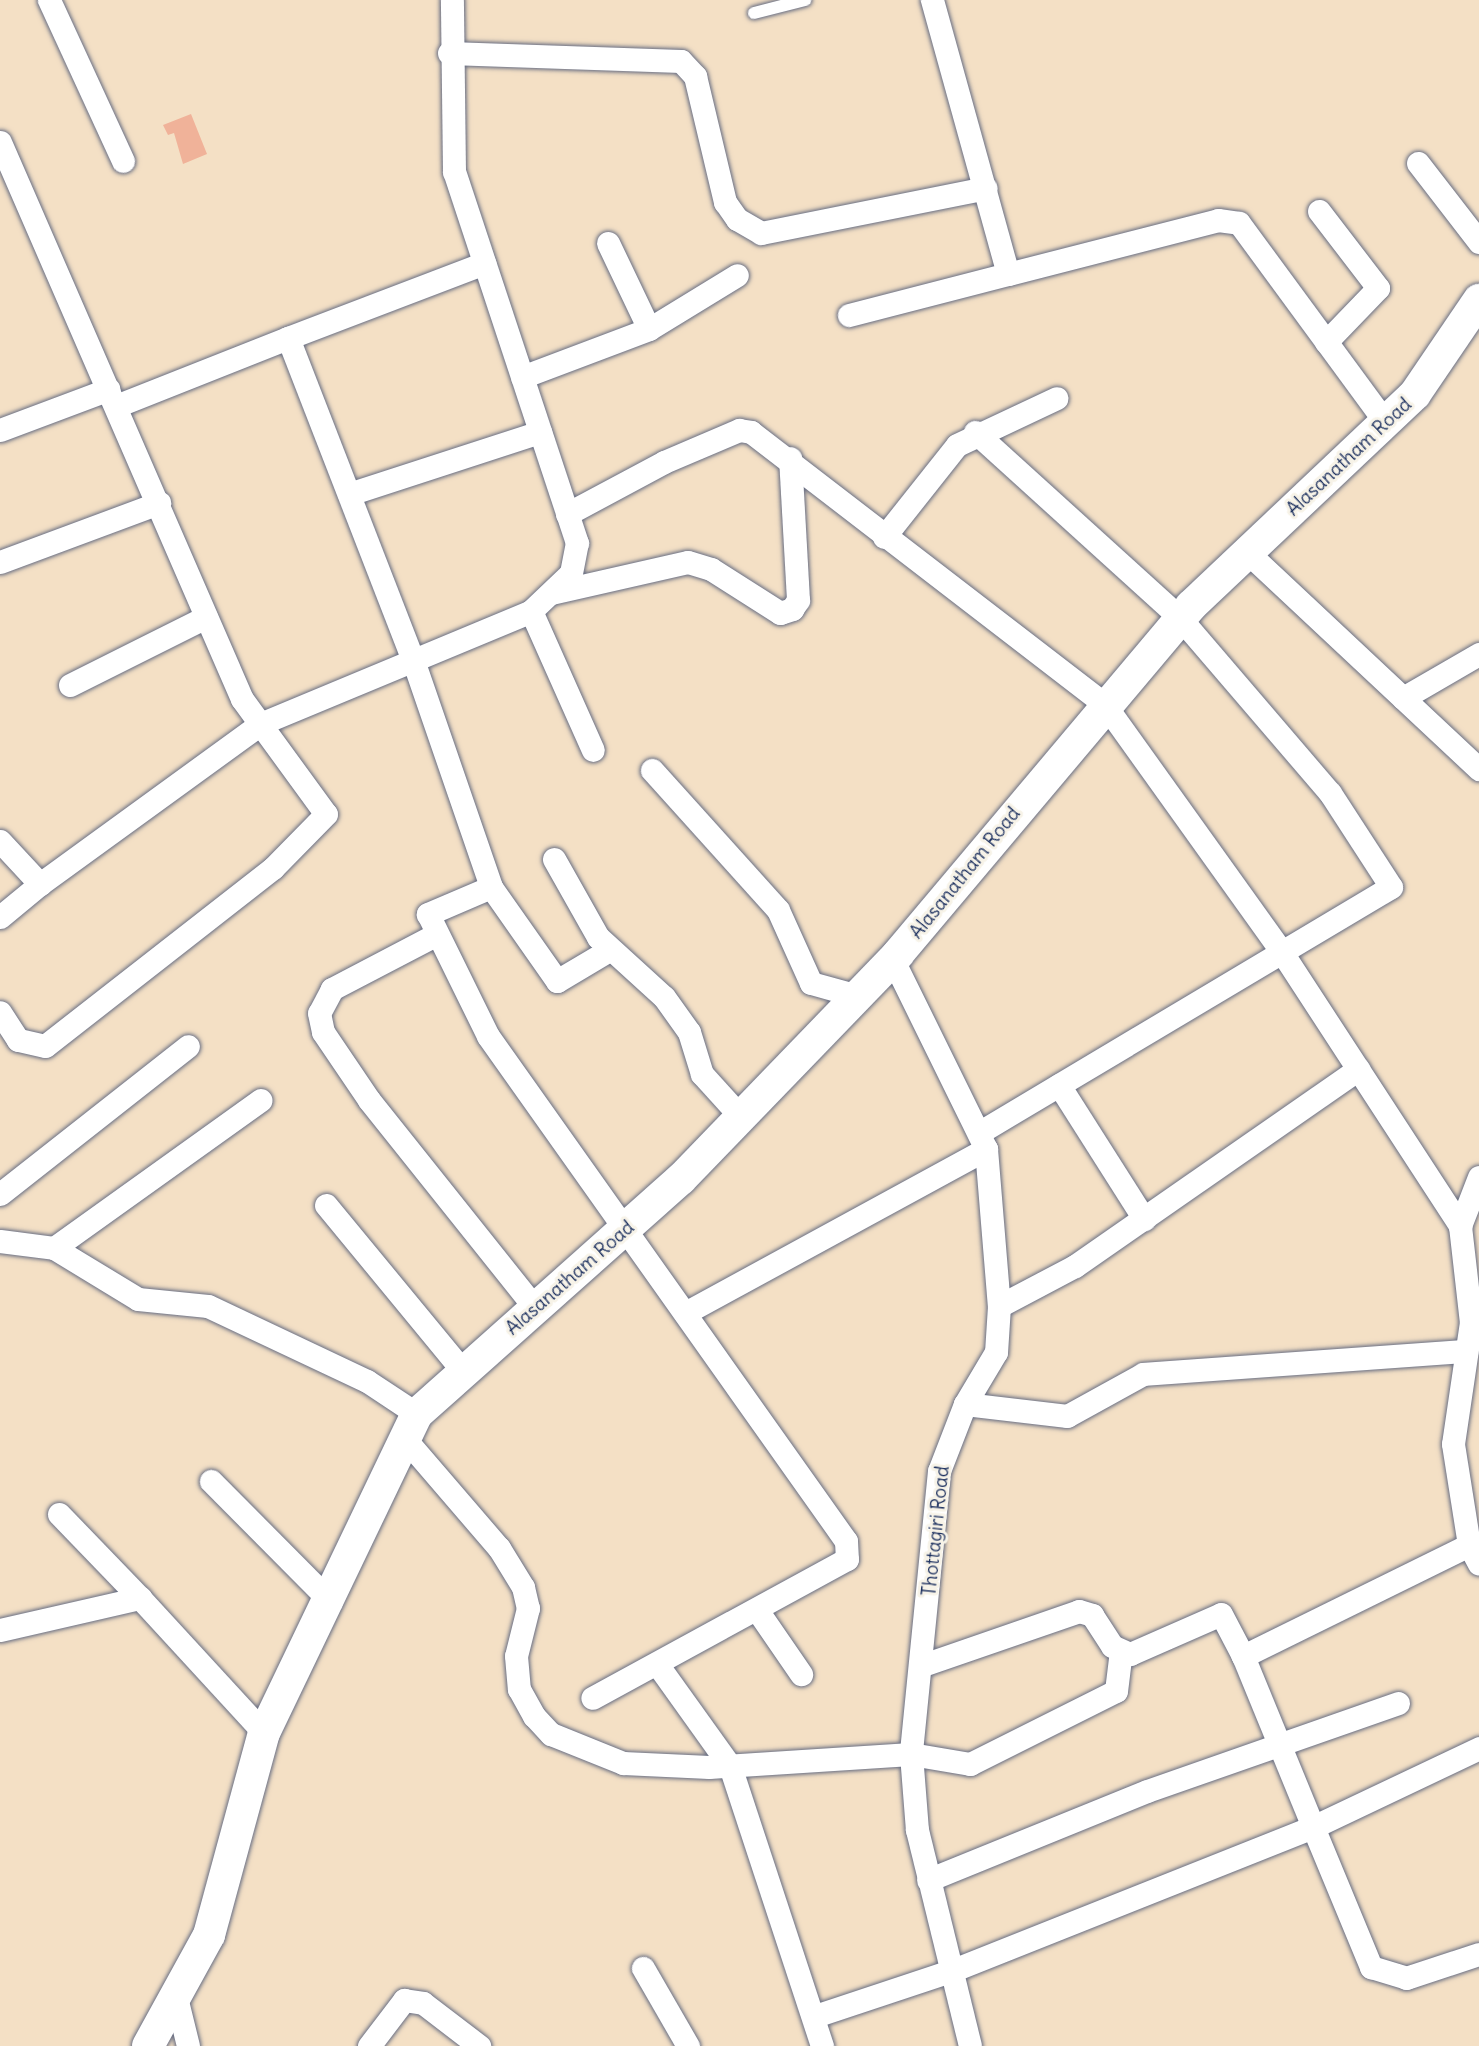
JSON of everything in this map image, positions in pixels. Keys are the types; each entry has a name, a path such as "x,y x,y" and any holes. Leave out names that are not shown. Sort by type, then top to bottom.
{"main road":[{"name":"Alasanatham Road","path":"411,1427 462,1370 622,1233 741,1117 893,960 1181,618 1415,394 1479,300"},
{"path":"148,2046 209,1935 264,1733 331,1602 411,1427"}],"street":[{"path":"49,0 123,161"},
{"path":"0,918 40,884 260,724 531,611 550,593 579,555 454,172 449,53 452,0"},
{"path":"932,0 1008,274"},
{"path":"449,53 681,61 695,76 730,212 761,233 986,188"},
{"path":"0,142 242,699 326,814 273,868 45,1046 18,1040 0,1012"},
{"path":"1418,163 1479,243"},
{"path":"1319,211 1378,288 1326,342"},
{"path":"849,315 1229,220 1239,223 1385,422"},
{"path":"608,243 649,330"},
{"path":"0,430 113,398 288,338 484,263"},
{"path":"522,377 649,330 737,275"},
{"path":"288,338 413,660 491,887 557,981 609,950"},
{"path":"884,537 939,462 975,432 1057,398"},
{"path":"567,514 740,430 790,458 884,537 1105,705 1283,954 1460,1226 1471,1322 1453,1444 1474,1555 1243,1656"},
{"path":"349,494 540,432"},
{"path":"685,1312 983,1141 1059,1085 1283,954 1391,887 1330,793 1181,618 975,432"},
{"path":"550,593 696,562 780,613 792,609 798,600 790,458"},
{"path":"0,562 159,503"},
{"path":"1247,552 1479,769"},
{"path":"531,611 593,750"},
{"path":"70,685 206,617"},
{"path":"1403,698 1479,654"},
{"path":"652,770 778,910 811,983 858,996"},
{"path":"0,841 40,884"},
{"path":"554,859 609,950 664,997 689,1032 702,1074 741,1117"},
{"path":"491,887 428,914 488,1036 555,1125 622,1233 685,1312 846,1541 847,1559 592,1698"},
{"path":"437,934 332,989 319,1013 323,1032 369,1100 535,1308"},
{"name":"Thottagiri Road","path":"893,960 983,1141 999,1306 996,1352 965,1404 939,1471 923,1665 911,1754 928,1880 956,1969 970,2046"},
{"path":"0,1194 188,1046"},
{"path":"999,1306 1144,1219 1358,1069"},
{"path":"1059,1085 1144,1219"},
{"path":"54,1248 261,1100"},
{"path":"1460,1226 1479,1177"},
{"path":"326,1205 462,1370"},
{"path":"0,1241 54,1248 138,1299 208,1306 367,1381 411,1427 499,1548 523,1587 528,1608 516,1656 519,1689 534,1716 551,1734 623,1763 730,1766 911,1754 970,1763 1050,1729 1116,1691 1121,1652"},
{"path":"965,1404 1067,1416 1143,1374 1466,1351"},
{"path":"211,1481 331,1602"},
{"path":"59,1514 264,1733"},
{"path":"0,1630 139,1598"},
{"path":"757,1609 801,1674"},
{"path":"923,1665 1079,1611 1092,1615 1121,1652 1138,1654 1217,1613 1228,1620 1371,1967 1406,1978 1479,1955"},
{"path":"657,1664 730,1766 816,2016 822,2046"},
{"path":"928,1880 1280,1745 1398,1703"},
{"path":"816,2016 956,1969 1313,1827 1479,1748"},
{"path":"643,1968 688,2046"},
{"path":"176,1997 188,2046"},
{"path":"369,2046 404,2000 423,2003 479,2046"}],"lane":[{"path":"754,13 806,0"}],"building":[{"path":"191,114 207,154 183,164 174,133 168,135 163,125"}]}
